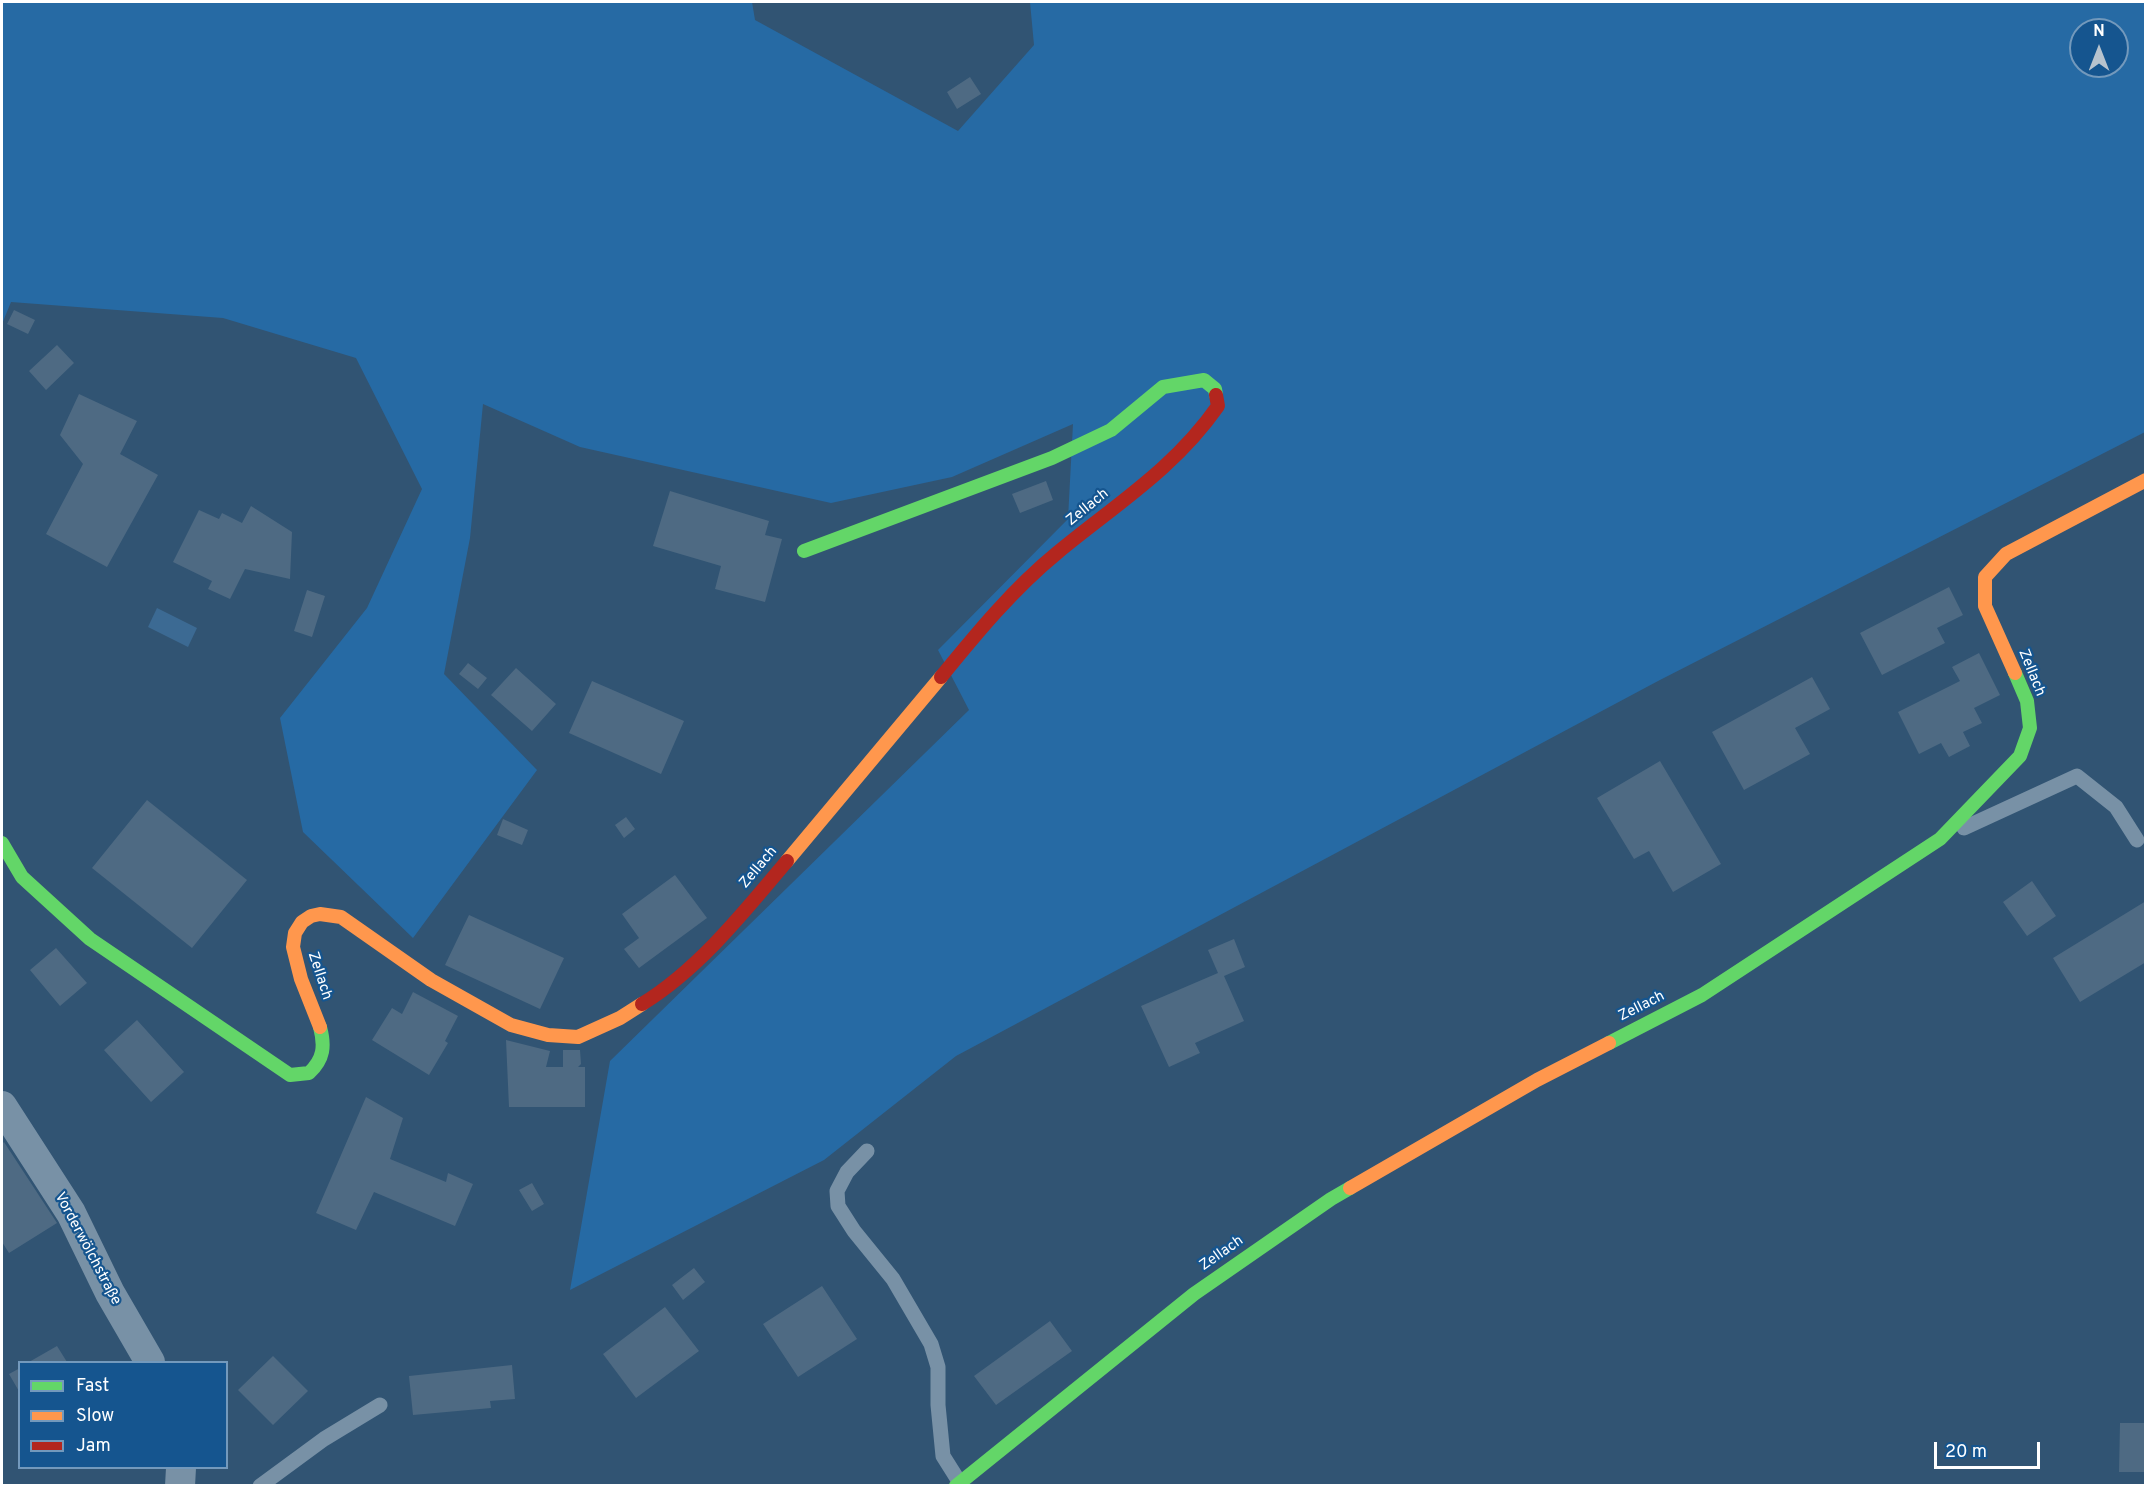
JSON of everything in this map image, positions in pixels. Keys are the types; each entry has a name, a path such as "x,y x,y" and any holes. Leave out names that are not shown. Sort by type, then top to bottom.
{"street":[{"name":"Zellach","path":"2,843 22,877 90,939 290,1075 309,1073 321,1061 323,1041 296,965 292,942 296,926 308,916 327,913 341,917 431,980 512,1025 548,1035 578,1037 620,1018 662,992 695,962 748,907 976,634 1005,603 1054,555 1174,460 1218,406 1215,389 1204,380 1163,387 1111,430 1052,458 804,551"},
{"name":"Zellach","path":"958,1484 1194,1294 1331,1199 1537,1080 1701,994 1940,839 2020,756 2030,729 2027,701 1985,606 1985,577 2006,554 2145,480"},
{"name":"Vorderwölchstraße","path":"2,1106 71,1213 110,1293 149,1361"},
{"path":"180,1485 181,1469"}],"lane":[{"path":"1940,839 2077,777 2116,807 2137,840"},
{"path":"867,1151 847,1172 837,1191 838,1206 854,1231 893,1279 931,1344 938,1367 938,1405 943,1455 958,1484"},
{"path":"260,1485 324,1439 380,1405"}],"shaded area":[{"path":"2,2 752,2 755,20 958,131 1034,45 1030,2 2145,2 2145,432 1658,681 956,1056 824,1160 570,1290 610,1061 969,710 938,650 1068,519 1073,424 952,477 831,503 580,447 483,404 470,538 444,674 537,770 413,938 303,832 280,718 367,608 422,489 356,358 223,318 11,302 2,324"},
{"path":"157,608 197,628 188,647 148,627"}],"building":[{"path":"970,77 981,94 957,109 947,92"},
{"path":"14,310 35,320 28,334 7,324"},
{"path":"57,345 74,363 46,390 29,371"},
{"path":"79,394 137,421 120,454 158,475 107,567 46,534 83,464 60,435"},
{"path":"1046,481 1053,500 1020,513 1012,494"},
{"path":"670,491 769,521 765,535 782,539 765,602 715,589 721,566 653,546"},
{"path":"251,506 292,532 290,579 245,569 230,599 208,589 212,581 173,562 199,510 219,519 222,513 242,523"},
{"path":"1949,587 1963,615 1937,628 1945,643 1882,675 1860,633"},
{"path":"307,590 325,596 312,637 294,631"},
{"path":"1979,653 2000,695 1974,708 1982,723 1963,732 1970,746 1949,757 1941,743 1919,754 1898,712 1960,681 1952,667"},
{"path":"468,663 487,678 478,689 459,674"},
{"path":"516,668 556,704 532,731 491,695"},
{"path":"1812,677 1830,709 1795,728 1810,754 1744,790 1712,732"},
{"path":"592,681 684,721 661,774 569,733"},
{"path":"1660,761 1721,864 1673,892 1649,851 1634,859 1597,798"},
{"path":"147,800 247,880 192,948 92,868"},
{"path":"626,817 635,829 624,838 615,825"},
{"path":"503,819 528,830 522,845 497,835"},
{"path":"675,875 707,918 639,968 624,949 639,938 622,914"},
{"path":"2032,881 2056,916 2027,936 2003,902"},
{"path":"2146,901 2146,962 2080,1002 2053,958"},
{"path":"469,915 564,958 540,1009 445,965"},
{"path":"1234,939 1245,967 1224,976 1244,1021 1195,1043 1200,1053 1169,1067 1141,1006 1218,973 1208,950"},
{"path":"56,948 87,983 60,1006 30,970"},
{"path":"413,992 458,1016 445,1041 448,1043 429,1075 372,1040 392,1008 402,1014"},
{"path":"137,1020 184,1072 151,1102 104,1050"},
{"path":"506,1040 550,1051 546,1067 563,1067 563,1050 580,1050 581,1064 578,1067 585,1067 585,1107 509,1107"},
{"path":"366,1097 403,1118 390,1159 446,1182 448,1173 473,1184 455,1226 374,1192 356,1230 316,1213"},
{"path":"4,1142 57,1223 9,1253 2,1242 2,1144"},
{"path":"532,1183 544,1204 532,1211 519,1190"},
{"path":"694,1268 705,1282 683,1300 672,1285"},
{"path":"822,1286 857,1339 798,1377 763,1324"},
{"path":"665,1307 699,1351 636,1398 603,1354"},
{"path":"1050,1321 1072,1351 996,1405 974,1376"},
{"path":"57,1346 66,1361 31,1361"},
{"path":"273,1356 308,1391 273,1425 238,1390"},
{"path":"512,1365 515,1399 490,1401 491,1408 413,1415 409,1376"},
{"path":"18,1369 18,1390 9,1374"},
{"path":"2120,1423 2146,1423 2146,1472 2119,1472"}],"traffic: fast":[{"path":"804,551 1052,458 1111,430 1163,387 1204,380 1215,389 1216,395"},
{"path":"1609,1043 1702,995 1940,839 2020,756 2030,728 2027,701 2015,673"},
{"path":"2,843 22,877 90,939 290,1075 309,1073 318,1063 323,1046 320,1027"},
{"path":"956,1486 1194,1294 1350,1188"}],"traffic: slow":[{"path":"2015,673 1985,606 1985,577 2006,554 2146,480"},
{"path":"787,861 941,677"},
{"path":"320,1027 301,979 293,947 295,933 302,922 311,916 320,914 341,917 431,980 511,1025 548,1035 578,1037 620,1018 642,1004"},
{"path":"1350,1188 1537,1080 1609,1043"}],"traffic: jam":[{"path":"941,677 981,628 1025,582 1057,553 1143,485 1182,449 1218,406 1216,395"},
{"path":"642,1004 663,990 720,939 787,861"}]}
